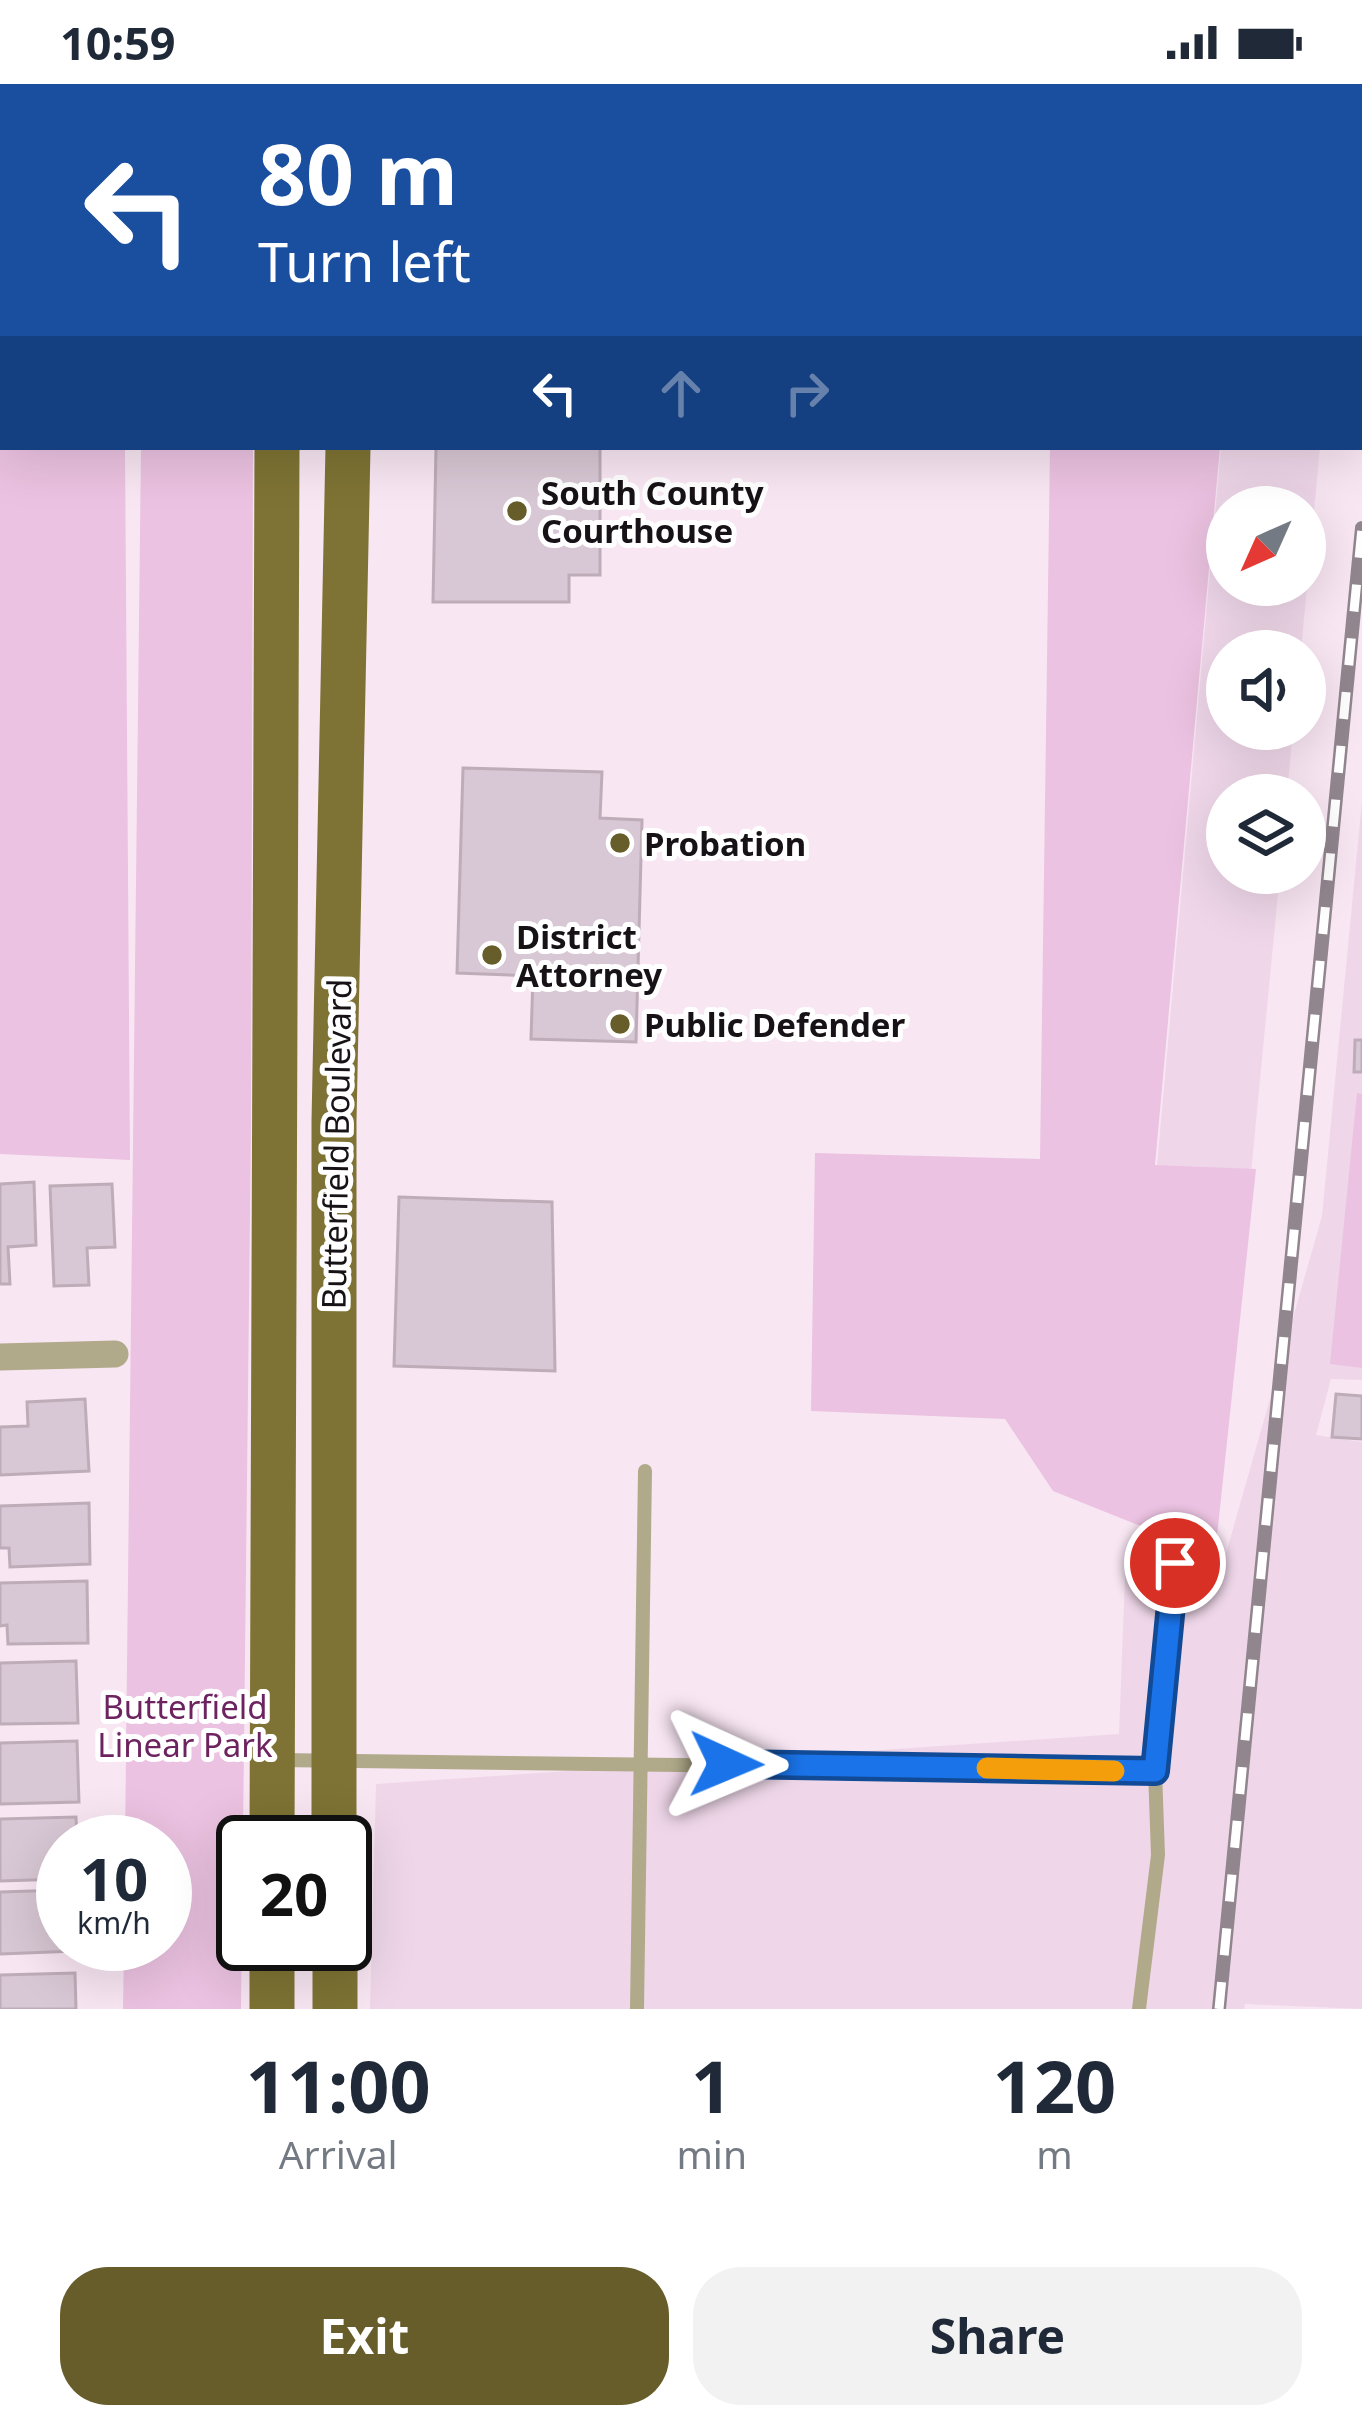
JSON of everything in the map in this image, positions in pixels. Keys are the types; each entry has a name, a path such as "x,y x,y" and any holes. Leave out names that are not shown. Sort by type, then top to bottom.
{"main road":[{"name":"Butterfield Boulevard","path":"272,1815 277,450"},
{"name":"Butterfield Boulevard","path":"334,1815 334,1120 348,450"},
{"path":"272,1971 272,2009"},
{"path":"335,1971 335,2009"}],"street":[{"path":"0,1357 115,1354"}],"lane":[{"path":"637,2009 644,1471"},
{"path":"1139,2009 1157,1855 1155,1771 1175,1563"},
{"path":"272,1760 1155,1771"}],"shaded area":[{"path":"1221,450 1320,450 1316,486 1218,486"},
{"path":"1207,606 1305,606 1303,630 1206,630 1206,750 1291,750 1289,774 1206,774 1206,894 1278,894 1251,1173 1157,1166"},
{"path":"1362,801 1362,1380 1331,1379 1316,1435 1362,1442 1362,2009 1245,2004 1244,2009 370,2009 376,1784 1119,1734 1126,1551 1223,1564 1322,1216"}],"green space":[{"path":"0,450 125,450 130,1160 0,1154"},
{"name":"Butterfield Linear Park","path":"141,450 253,450 243,1815 216,1815 216,1971 241,1971 241,2009 123,2009 124,1971 192,1971 192,1815 125,1815"},
{"path":"1050,450 1220,450 1216,486 1206,486 1206,602 1155,1165 1256,1169 1217,1536 1138,1525 1053,1491 1005,1419 811,1411 815,1153 1040,1159"},
{"path":"1357,1093 1362,1094 1362,1368 1330,1364"}],"building":[{"name":"South County Courthouse","path":"436,450 600,450 600,575 569,575 569,602 433,602"},
{"path":"463,768 602,772 600,818 642,820 636,1042 531,1039 533,976 457,973"},
{"path":"1355,1040 1362,1040 1362,1072 1354,1072"},
{"path":"34,1182 36,1245 8,1247 10,1284 0,1284 0,1184"},
{"path":"112,1184 115,1247 87,1248 89,1285 54,1286 50,1186"},
{"path":"399,1197 552,1202 555,1371 394,1366"},
{"path":"1336,1394 1362,1396 1362,1439 1332,1437"},
{"path":"85,1399 89,1471 0,1475 0,1427 28,1426 27,1402"},
{"path":"89,1503 90,1564 10,1567 9,1548 0,1548 0,1506"},
{"path":"87,1581 88,1643 8,1644 7,1625 0,1626 0,1583"},
{"path":"76,1661 78,1723 0,1724 0,1663"},
{"path":"77,1741 79,1802 0,1804 0,1743"},
{"path":"36,1818 36,1880 0,1881 0,1819"},
{"path":"36,1891 36,1953 0,1954 0,1892"},
{"path":"75,1973 76,2009 0,2009 0,1975"}],"railway":[{"path":"1219,2009 1362,528"}],"slow traffic":[{"path":"987,1768 1114,1771"}],"place":[{"name":"South County Courthouse","path":"517,511"},
{"name":"Probation","path":"620,843"},
{"name":"District Attorney","path":"492,955"},
{"name":"Public Defender","path":"620,1024"}],"route":[{"path":"726,1764 1155,1771 1175,1563"}]}
